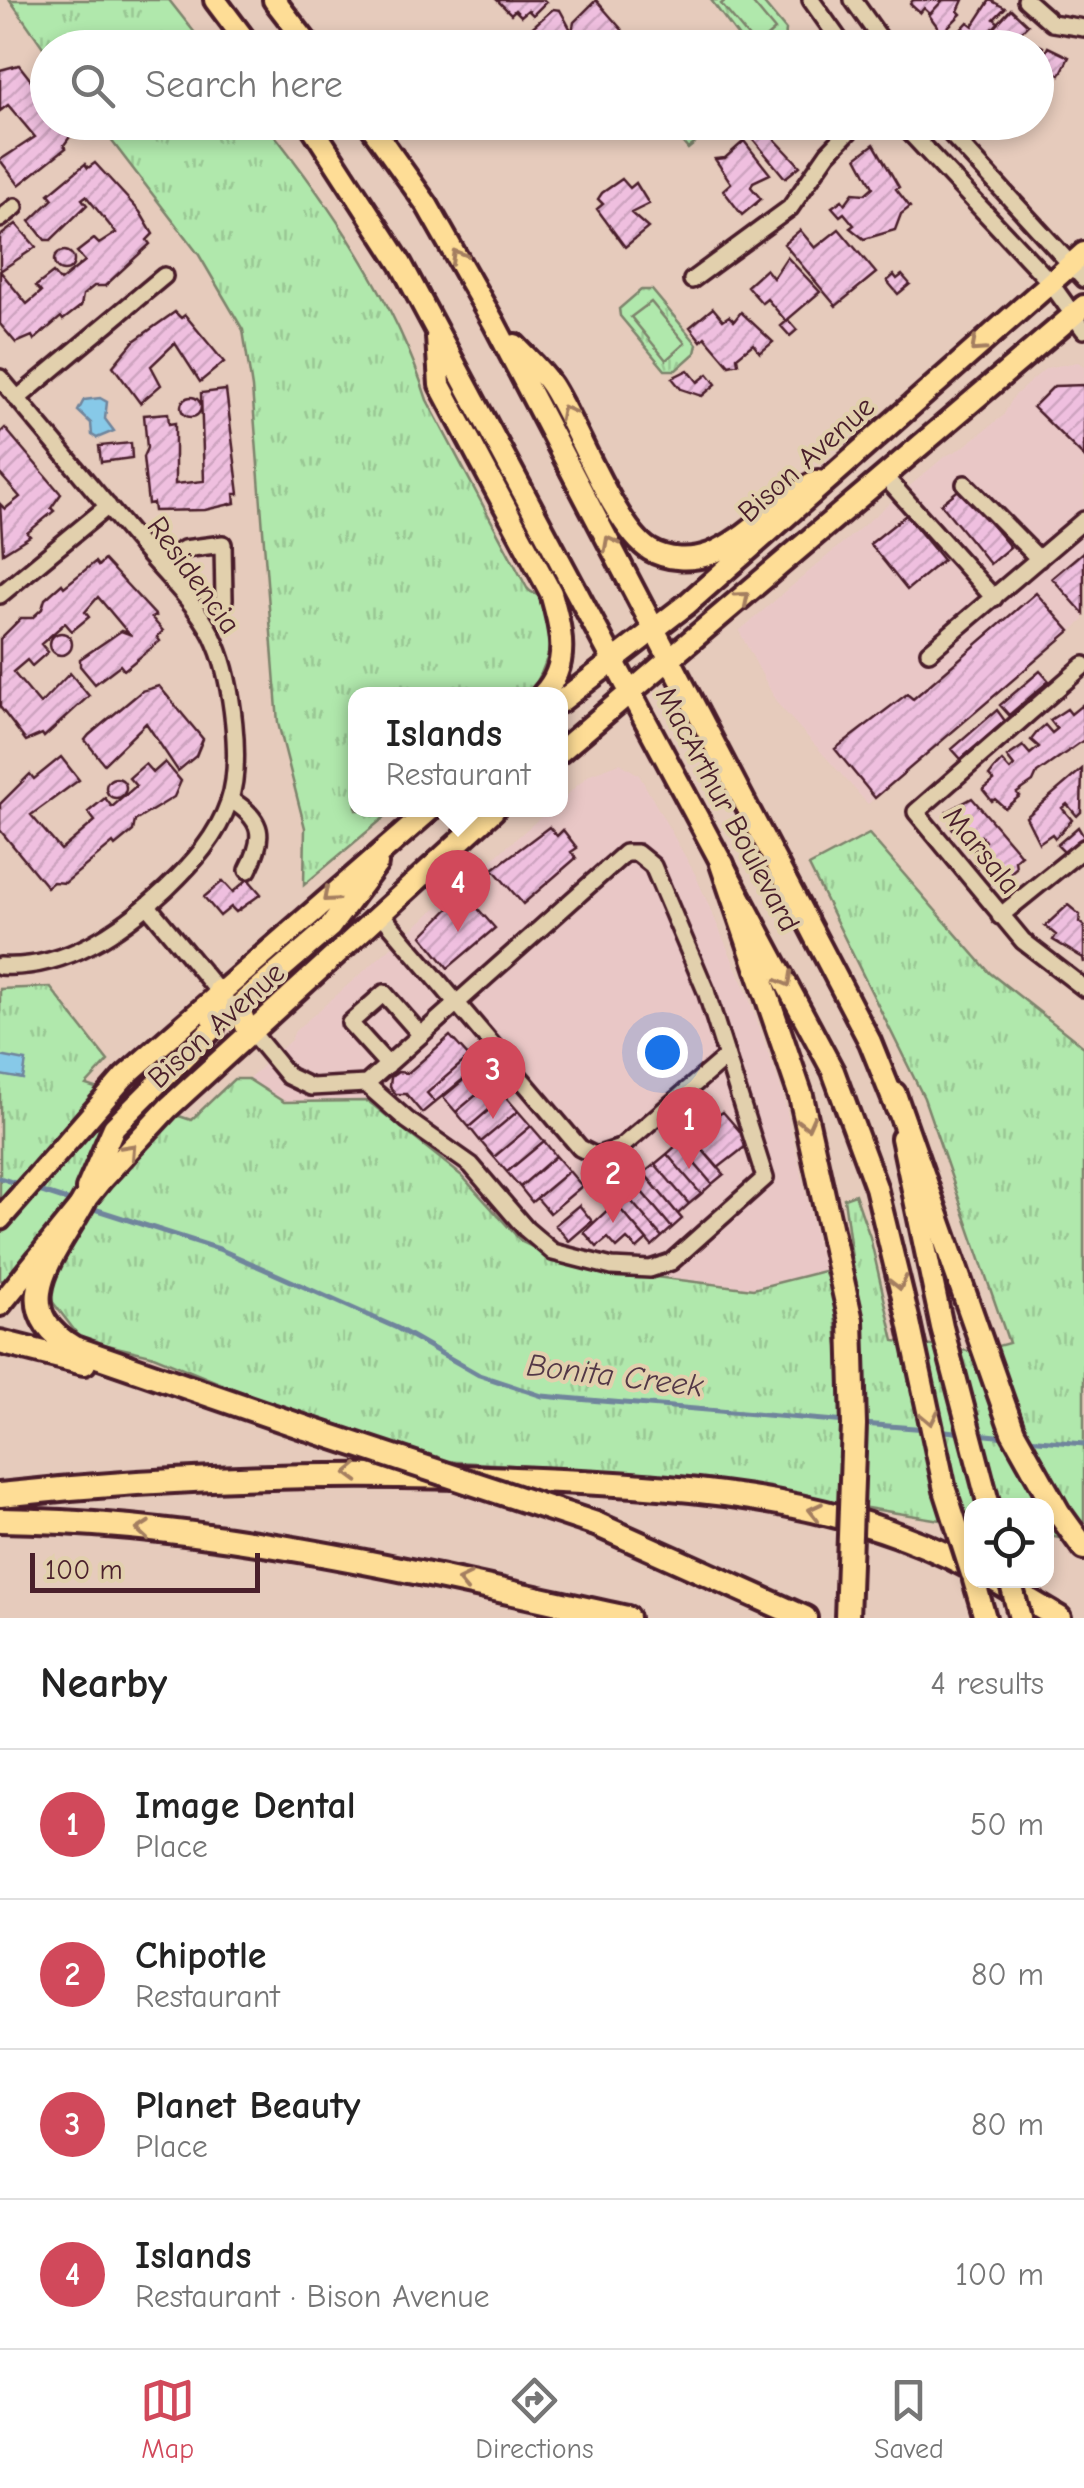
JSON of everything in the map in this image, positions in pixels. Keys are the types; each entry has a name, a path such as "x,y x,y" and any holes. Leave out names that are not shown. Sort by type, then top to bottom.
{"highway":[{"path":"722,864 800,1096 851,1322 854,1425 847,1618"},
{"path":"894,1094 980,1329 1013,1432 1058,1512 1084,1548"},
{"path":"84,1201 37,1286 36,1304 43,1326 56,1338 180,1387 596,1524 805,1618"},
{"path":"0,1342 180,1387"},
{"path":"0,1495 134,1480 372,1473 599,1482 708,1492 818,1510 936,1549 964,1568"},
{"path":"0,1520 221,1538 386,1565 627,1618"},
{"path":"1008,1588 1059,1618"}],"main road":[{"path":"215,0 238,30"},
{"path":"274,0 297,30"},
{"name":"MacArthur Boulevard","path":"321,140 373,217 436,330 833,1071 876,1186 946,1490 964,1548"},
{"name":"MacArthur Boulevard","path":"381,140 427,205 494,323 894,1094 942,1327 987,1498"},
{"name":"Bison Avenue","path":"568,696 655,629 838,472 1049,281 1079,265"},
{"path":"568,745 1080,317"},
{"path":"494,323 550,383 628,527 648,550 675,559 704,556 724,548 793,492 838,472"},
{"path":"436,330 440,385 552,593 561,629 562,660 547,687"},
{"name":"Bison Avenue","path":"0,1219 66,1138 124,1077 422,817"},
{"name":"Bison Avenue","path":"0,1305 84,1201 188,1088 486,817"},
{"path":"249,1034 240,1010 242,1003 330,928 390,843"},
{"path":"84,1201 114,1126 150,1086 213,1028 219,990"},
{"name":"MacArthur Boulevard","path":"976,1588 985,1618"},
{"path":"1012,1588 1020,1618"}],"street":[{"path":"810,0 832,30"},
{"path":"853,0 874,30"},
{"path":"1026,0 1052,23 1084,28"},
{"path":"692,280 790,208 839,140"},
{"path":"917,140 1080,317"},
{"path":"957,140 1079,265"},
{"path":"0,219 14,207"},
{"path":"18,399 164,276"},
{"name":"Residencia","path":"0,378 216,642 230,698 235,752 230,800 200,854 148,906 96,943 58,960 36,966 0,966"},
{"path":"886,478 994,598"},
{"path":"965,484 1039,559"},
{"name":"Residencia","path":"0,595 108,506"},
{"path":"929,652 1084,520"},
{"path":"156,564 184,549 222,544 224,600"},
{"name":"Marsala","path":"1084,666 916,812 1023,941 1084,988"},
{"path":"230,800 258,821 262,834 248,870"},
{"path":"148,906 219,990 249,1034 288,1076 311,1087 366,1084 624,854 637,852 652,866 681,930 766,1178 671,1262 650,1269 612,1267 553,1252 526,1228 471,1165 407,1120 366,1084"},
{"path":"1000,916 1080,858"},
{"path":"380,914 580,1148 596,1156 620,1148 726,1056"},
{"path":"388,1065 350,1023 384,993 421,1035"}],"shaded area":[{"path":"1078,362 1084,366 1084,620 868,804 777,703 739,631 944,457 1003,416 1014,396 1046,368"},
{"path":"620,763 639,775 695,874 747,993 782,1091 824,1271 753,1289 574,1267 522,1241 462,1176 368,1101 284,1102 248,1079 291,1040 295,1031 541,817 568,817 568,794 590,774"}],"green space":[{"path":"10,0 169,0 193,30 31,30"},
{"path":"711,0 761,0 786,30 733,30"},
{"path":"726,0 750,0 775,30 743,30 721,4"},
{"path":"111,140 278,140 379,290 414,362 427,400 527,588 548,606 552,617 550,646 533,687 348,687 348,817 385,817 304,885 305,828 278,723 252,388 243,330 199,255"},
{"path":"680,140 699,140 688,149"},
{"path":"641,290 652,290 697,344 695,353 676,370 665,370 620,316 619,309"},
{"path":"651,302 685,343 666,360 631,317"},
{"path":"869,834 990,973 1084,1047 1084,1542 1054,1537 1054,1498 964,1498 964,1524 652,1473 440,1461 314,1422 151,1355 81,1339 52,1301 51,1289 0,1280 0,989 50,987 108,1061 86,1085 191,1120 234,1079 248,1079 284,1102 368,1101 462,1176 522,1242 574,1267 753,1289 824,1271 833,1292 838,1345 863,1342 844,1198 855,1194 870,1237 894,1341 976,1352 1009,1343 924,1098 809,866"}],"water":[{"path":"100,398 107,402 105,419 114,431 97,438 92,435 91,423 78,411 84,400"},
{"path":"0,1056 26,1061 23,1079 0,1075"}],"building":[{"path":"497,0 546,2 533,15 528,10 521,16 515,10 511,14"},
{"path":"596,0 622,30 572,30 574,22"},
{"path":"913,0 943,0 930,14 924,8 920,13 910,4"},
{"path":"943,0 963,0 958,11 961,14 945,30 940,30 929,15"},
{"path":"990,0 1005,8 994,19 999,23 992,30 961,30 968,22 973,26"},
{"path":"553,9 560,10 571,30 529,30"},
{"path":"1011,9 1028,25 1023,30 992,30"},
{"path":"1054,50 1069,57 1060,75 1054,71"},
{"path":"19,65 30,79 30,131 8,105 0,111 0,70"},
{"path":"30,140 68,140 66,148 19,185 0,160"},
{"path":"754,140 776,140 800,166 785,178"},
{"path":"744,141 770,174 753,182 751,187 761,199 742,215 723,190 731,183 715,159 725,158"},
{"path":"874,144 899,187 896,189 910,207 901,214 895,230 864,239 850,228 854,225 844,213 840,216 832,207 842,200 845,204 853,193 865,194 873,187 857,157"},
{"path":"95,163 140,212 153,234 147,240 150,244 105,286 94,286 83,295 81,306 34,340 32,336 16,343 0,324 0,271 27,304 41,292 36,286 53,273 60,281 85,261 77,252 94,239 99,244 116,233 86,196 82,199 87,205 51,240 45,240 30,221 53,199 49,194 85,164 88,168"},
{"path":"622,179 630,188 636,183 649,204 631,213 648,228 625,247 597,209 603,204 598,199 602,193"},
{"path":"16,224 36,247 0,271 0,236"},
{"path":"839,229 876,273 836,306 784,244 800,230 815,248"},
{"path":"64,251 74,261 64,271 54,261"},
{"path":"787,257 820,292 786,321 767,299 762,303 747,286 766,269 773,278"},
{"path":"894,275 897,279 902,275 910,284 898,294 887,281"},
{"path":"713,308 723,320 729,316 734,321 741,312 773,342 760,353 753,344 737,357 738,363 729,365 705,337 701,341 690,327"},
{"path":"175,312 181,318 185,315 224,362 200,382 175,343 151,366 161,385 140,403 113,366 134,341"},
{"path":"788,320 797,330 790,336 781,326"},
{"path":"688,370 698,382 708,374 716,384 702,396 681,389 672,378"},
{"path":"1084,385 1084,457 1033,407 1054,386"},
{"path":"226,390 239,494 234,494 235,503 205,510 154,511 153,503 148,504 143,457 147,448 144,415 168,413 169,424 175,423 175,484 204,481 201,393"},
{"path":"191,397 201,407 191,417 181,407"},
{"path":"5,428 61,494 51,508 54,511 27,533 30,536 3,553 0,504 5,509 20,497 0,474 0,433"},
{"path":"131,443 132,458 101,462 99,446"},
{"path":"961,488 1010,547 990,564 941,504"},
{"path":"906,515 943,560 907,590 870,544"},
{"path":"1084,551 1084,614 1052,578"},
{"path":"104,560 156,616 152,618 163,631 157,637 160,641 124,670 120,665 95,684 80,666 80,659 121,631 129,634 98,597 85,612 89,617 72,631 65,623 41,644 48,652 32,666 27,660 13,672 40,704 70,673 89,696 44,737 42,734 26,741 0,707 0,639 21,618 32,618 62,584 64,587 95,562 98,566"},
{"path":"1036,593 1070,631 875,798 835,749 907,694 913,699"},
{"path":"61,633 69,636 69,652 61,655 53,652 50,644 53,636"},
{"path":"1040,671 1049,681 1009,715 1000,705"},
{"path":"159,686 203,739 196,756 178,771 146,723 104,764 85,740 142,691"},
{"path":"1082,705 1084,740 1037,773 1033,782 1005,808 995,799 992,801 983,790 994,781 989,776 995,768 1002,761 1010,770 1014,766 1007,757 1023,746 1030,754 1039,747 1031,740 1038,731 1045,725 1052,733 1057,729 1050,720 1067,709 1071,714"},
{"path":"997,710 1005,721 961,759 952,749"},
{"path":"61,757 79,780 31,815 61,850 95,821 88,812 105,798 112,807 136,786 129,778 145,764 153,773 165,762 181,781 174,797 135,821 133,831 115,846 113,843 65,883 53,882 47,887 0,830 0,804 30,774 34,779"},
{"path":"1082,769 1081,812 1077,816 1067,804 1062,808 1072,820 1055,838 1052,834 1039,843 1026,817"},
{"path":"112,778 120,778 126,788 120,798 112,798 106,792 106,784"},
{"path":"972,798 1021,855 1015,860 1016,868 1004,878 993,867 989,871 974,850 985,841 981,836 970,846 952,828 956,825 947,812"},
{"path":"549,827 557,836 563,830 577,848 571,852 576,858 523,904 493,869"},
{"path":"1078,827 1084,837 1066,854 1057,845"},
{"path":"248,879 261,894 236,912 231,907 220,916 204,897 223,881 233,892"},
{"path":"464,893 495,928 448,968 422,936"},
{"path":"1068,905 1080,915 1079,922 1084,926 1084,963 1083,958 1053,940 1056,935 1045,926"},
{"path":"450,1036 469,1057 427,1093 435,1102 422,1113 406,1094 396,1094 390,1087 391,1077 398,1072 408,1073"},
{"path":"469,1057 477,1068 435,1102 427,1093"},
{"path":"480,1066 493,1081 456,1112 443,1097"},
{"path":"493,1081 505,1096 469,1127 456,1112"},
{"path":"505,1096 518,1111 481,1142 469,1127"},
{"path":"518,1111 531,1126 494,1157 481,1142"},
{"path":"723,1112 750,1143 718,1168 689,1134"},
{"path":"531,1126 544,1141 507,1172 494,1157"},
{"path":"689,1134 724,1174 712,1184 678,1144"},
{"path":"544,1141 556,1156 520,1187 507,1172"},
{"path":"678,1144 712,1184 701,1194 667,1154"},
{"path":"667,1154 701,1194 689,1204 655,1164"},
{"path":"556,1156 569,1171 532,1202 520,1187"},
{"path":"655,1164 689,1204 678,1214 644,1173"},
{"path":"569,1171 582,1186 550,1213 537,1198"},
{"path":"647,1177 682,1219 672,1228 637,1186"},
{"path":"637,1186 672,1228 662,1237 626,1195"},
{"path":"626,1195 662,1237 652,1246 616,1204"},
{"path":"615,1203 647,1240 637,1249 627,1239 617,1248 608,1238 597,1247 584,1232"},
{"path":"579,1205 592,1221 569,1241 555,1225"}],"waterway":[{"name":"Bonita Creek","path":"0,1178 21,1185"},
{"name":"Bonita Creek","path":"36,1190 73,1202"},
{"name":"Bonita Creek","path":"88,1207 219,1249 397,1328 479,1375 542,1396 847,1422"},
{"name":"Bonita Creek","path":"863,1424 927,1429"},
{"name":"Bonita Creek","path":"938,1430 962,1433"},
{"name":"Bonita Creek","path":"978,1434 1006,1437"},
{"name":"Bonita Creek","path":"1027,1439 1084,1444"}],"place":[{"name":"Islands","path":"458,932"},
{"name":"Planet Beauty","path":"493,1119"},
{"name":"Image Dental","path":"689,1169"},
{"name":"Chipotle","path":"613,1223"}]}
